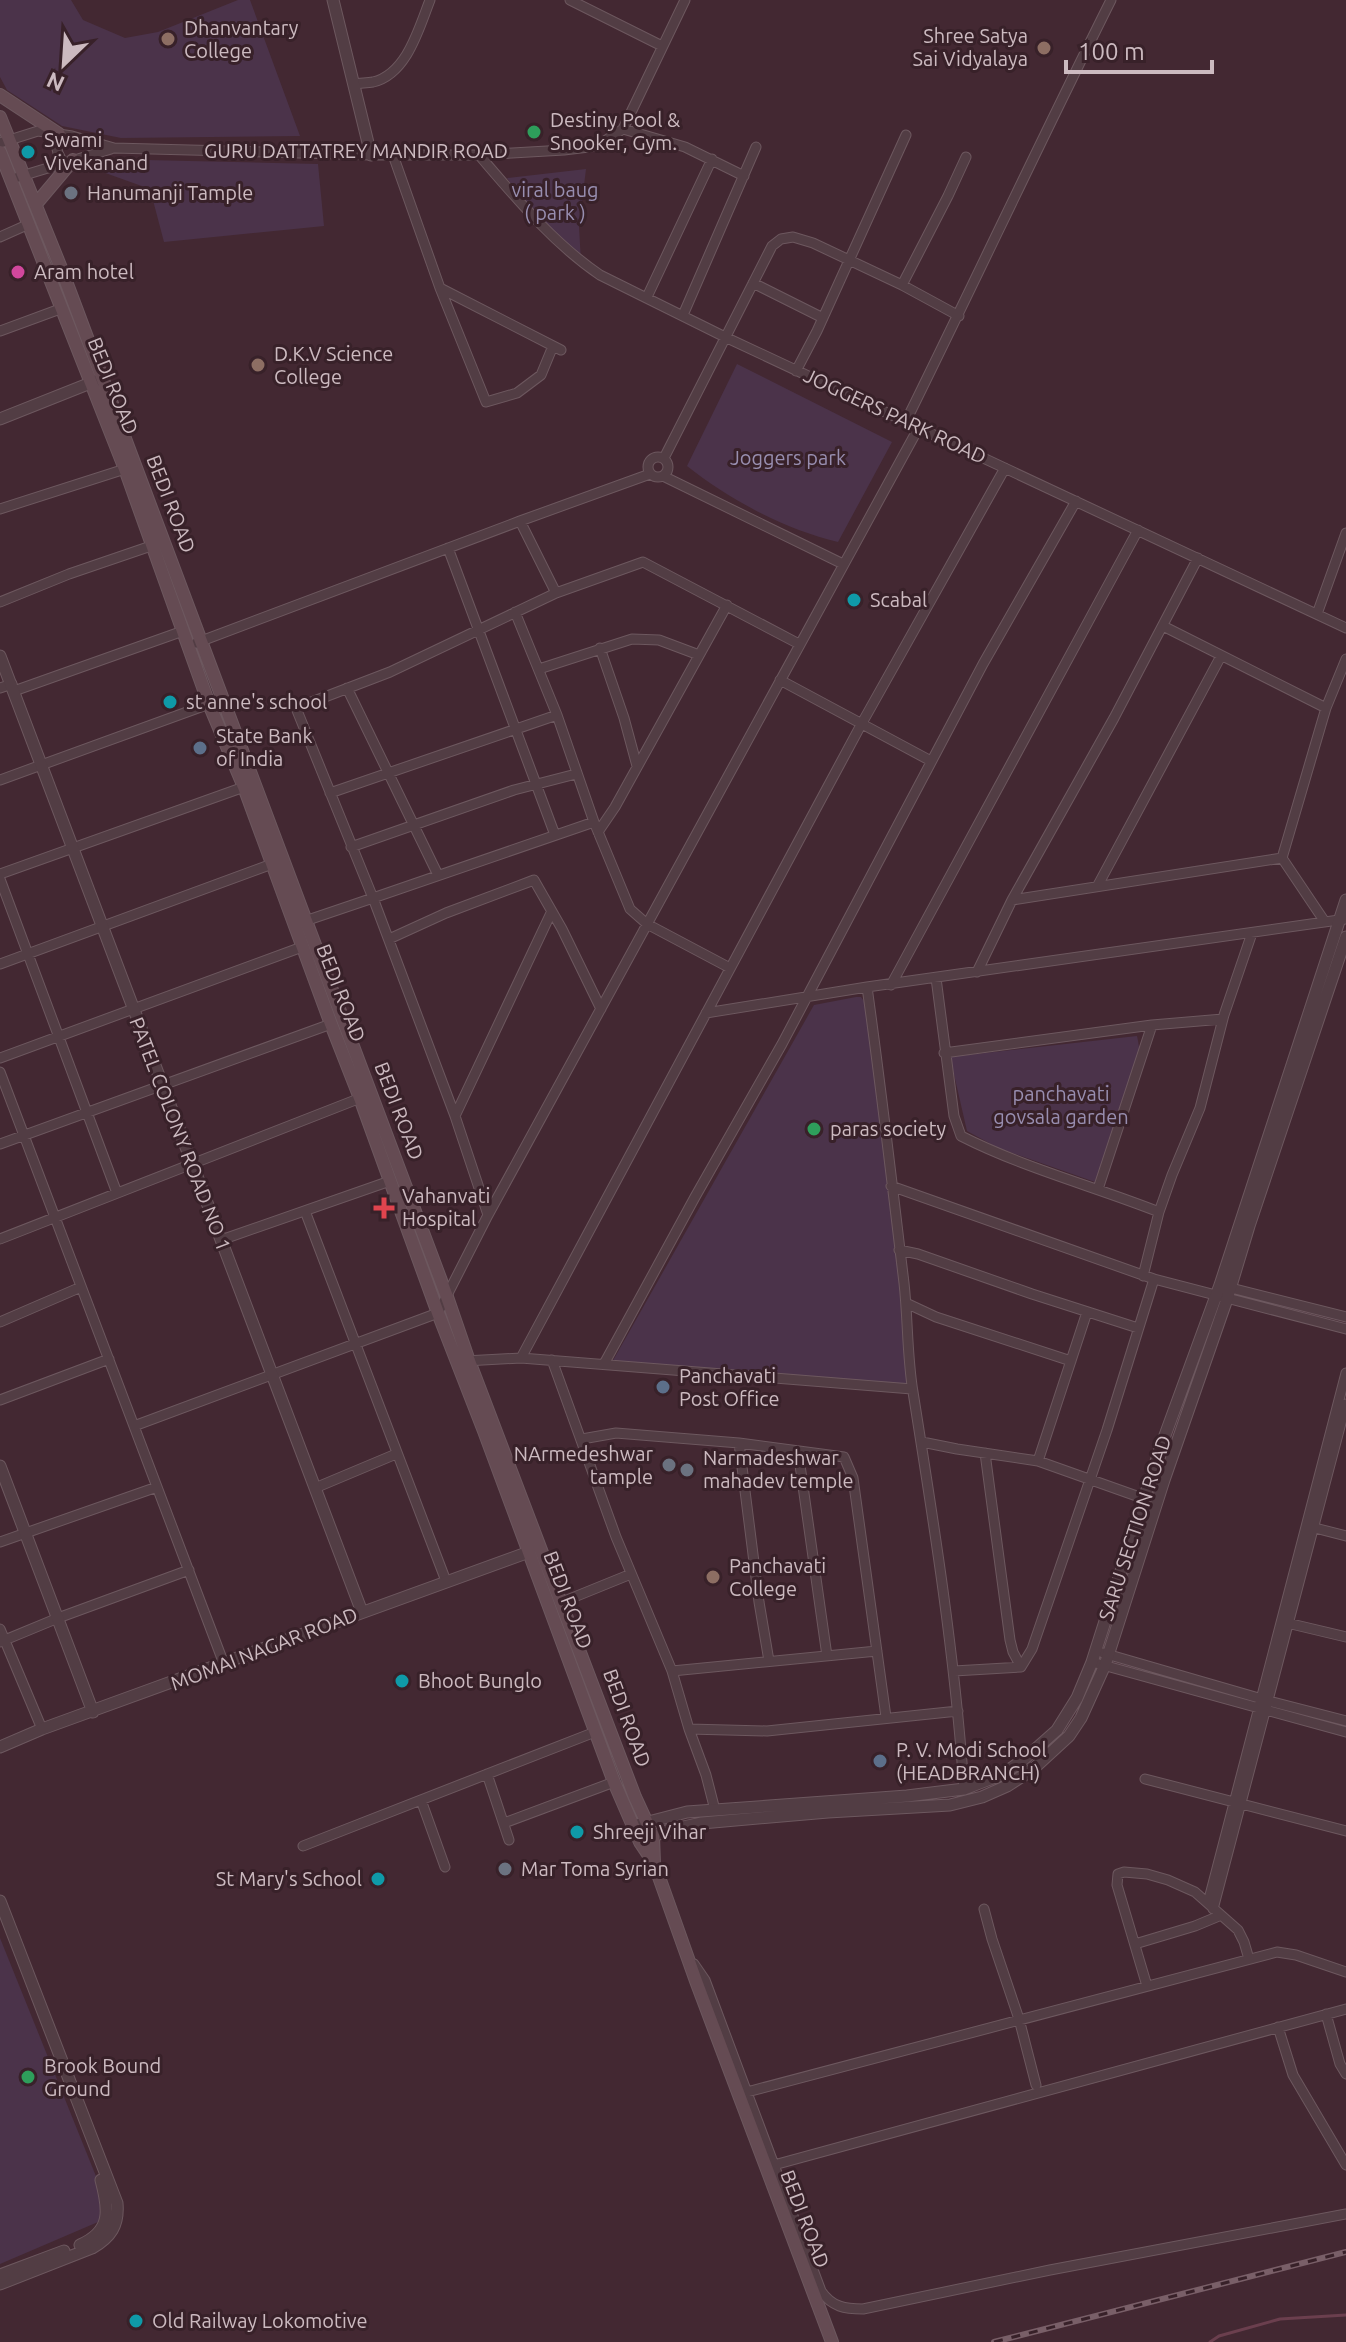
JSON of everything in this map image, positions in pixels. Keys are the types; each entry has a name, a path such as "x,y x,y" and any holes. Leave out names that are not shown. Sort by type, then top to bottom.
{"main road":[{"path":"0,95 56,133"},
{"name":"BEDI ROAD","path":"0,117 5,141 25,175 36,204 151,546 209,704 244,787 331,1024 365,1096 446,1294 463,1361 595,1732 640,1842 654,1863 832,2342"},
{"name":"BEDI ROAD","path":"1,156 60,309 96,381 202,641 305,921 365,1096 390,1181 438,1313 463,1361 562,1602 635,1797 653,1836 654,1863"},
{"path":"36,204 68,161"}],"street":[{"path":"333,0 371,155"},
{"path":"354,84 389,75 401,62 430,0"},
{"path":"570,0 662,46"},
{"path":"685,0 623,129 659,138 712,159 744,176"},
{"path":"906,421 1111,0"},
{"name":"GURU DATTATREY MANDIR ROAD","path":"5,141 38,131 114,148 479,155 597,146 623,129"},
{"path":"56,133 58,153 68,161"},
{"path":"796,371 906,135"},
{"path":"683,315 756,147"},
{"name":"GURU DATTATREY MANDIR ROAD","path":"10,180 114,148"},
{"path":"393,155 440,288 486,402 517,393 541,375 557,348 440,288"},
{"name":"JOGGERS PARK ROAD","path":"479,155 536,220 581,262 600,275 796,371 1346,628"},
{"path":"902,285 966,157"},
{"path":"647,297 712,159"},
{"path":"0,237 29,224"},
{"path":"664,458 772,246 781,239 793,237 849,259 959,316"},
{"path":"753,283 823,318"},
{"path":"0,331 60,309"},
{"path":"0,419 96,381"},
{"path":"134,1426 438,1313 488,1215 919,427"},
{"path":"650,474 649,461 655,457 664,458"},
{"path":"663,476 669,467 664,458"},
{"path":"521,1358 862,723 1005,468"},
{"path":"0,509 125,469"},
{"path":"188,646 650,474 663,476 843,564"},
{"path":"604,1364 808,996 931,761 1076,501"},
{"path":"520,521 556,593"},
{"path":"891,985 1138,530"},
{"path":"1317,614 1346,533"},
{"path":"0,602 151,546"},
{"path":"448,548 555,835"},
{"path":"977,972 1012,900 1198,558"},
{"path":"488,1215 389,939 296,708 390,672 556,593 643,562 799,644"},
{"path":"598,832 615,807 727,605"},
{"path":"515,612 630,909 647,924 730,968"},
{"path":"1163,626 1326,708"},
{"path":"9,688 183,631"},
{"path":"539,669 632,639 649,639 699,655"},
{"path":"600,648 637,766"},
{"name":"PATEL COLONY ROAD NO 1","path":"0,656 9,688 42,765 362,1612"},
{"path":"1098,885 1221,656"},
{"path":"1282,858 1326,708 1346,659"},
{"path":"780,680 931,761"},
{"path":"347,688 438,875"},
{"path":"0,780 209,704"},
{"path":"330,793 557,715"},
{"path":"351,847 537,784 576,774"},
{"path":"117,1193 0,876 244,787"},
{"path":"305,921 594,822"},
{"path":"1012,900 1282,858"},
{"path":"1282,858 1325,922"},
{"path":"0,964 272,864"},
{"path":"389,939 446,913 534,880 601,1009"},
{"name":"SARU SECTION ROAD","path":"633,1826 687,1812 964,1789 1003,1774 1023,1760 1050,1737 1067,1716 1100,1658 1178,1438 1343,919 1346,900"},
{"path":"455,1116 551,913"},
{"path":"706,1013 1343,919"},
{"path":"1143,1276 1159,1212 1200,1108 1223,1019 1252,933"},
{"name":"SARU SECTION ROAD","path":"640,1842 682,1826 702,1823 950,1805 982,1797 1007,1786 1032,1770 1069,1736 1081,1718 1160,1449 1249,1226 1346,937"},
{"path":"0,1058 302,947"},
{"path":"936,978 944,1053 954,1116 961,1136 998,1154 1159,1212"},
{"path":"867,987 906,1303 912,1389 954,1671 964,1789"},
{"path":"944,1053 1152,1025 1223,1019"},
{"path":"0,1144 331,1024"},
{"path":"1098,1189 1152,1025"},
{"path":"0,1072 224,1664"},
{"path":"0,1239 365,1096"},
{"path":"221,1240 390,1181"},
{"path":"891,1186 1143,1276 1346,1317"},
{"path":"305,1211 446,1581"},
{"path":"899,1250 1138,1328"},
{"path":"1021,1667 1032,1649 1090,1480 1154,1279"},
{"path":"0,1322 81,1287"},
{"path":"1223,1292 1346,1329"},
{"path":"906,1303 936,1317 1071,1361"},
{"path":"1038,1461 1087,1312"},
{"path":"463,1361 521,1358 912,1389"},
{"path":"0,1400 109,1359"},
{"path":"552,1360 631,1574 672,1671 715,1810"},
{"path":"1338,1433 1346,1373"},
{"path":"1135,1944 1195,1926 1214,1909 1285,1622 1346,1404"},
{"path":"582,1439 616,1433 739,1443 844,1457 853,1478 886,1717"},
{"path":"922,1442 1038,1461 1145,1499"},
{"path":"739,1443 769,1661"},
{"path":"798,1451 827,1656"},
{"path":"985,1453 1008,1625 1013,1652 1021,1667"},
{"path":"315,1488 396,1454"},
{"path":"0,1466 93,1712"},
{"path":"0,1542 157,1487"},
{"path":"1310,1527 1346,1536"},
{"name":"MOMAI NAGAR ROAD","path":"0,1747 529,1552"},
{"path":"2,1641 189,1570"},
{"path":"562,1602 631,1574"},
{"path":"1285,1622 1346,1637"},
{"path":"0,1629 2,1641 42,1729"},
{"path":"672,1671 877,1651"},
{"path":"1100,1658 1264,1704 1346,1732"},
{"path":"954,1671 1021,1667"},
{"path":"1264,1704 1346,1721"},
{"path":"689,1729 767,1731 958,1711"},
{"path":"303,1846 595,1732"},
{"path":"487,1774 509,1840"},
{"path":"1145,1779 1346,1831"},
{"path":"504,1823 614,1782"},
{"path":"421,1800 445,1867"},
{"path":"1115,1865 1147,1986"},
{"path":"1116,1878 1124,1872 1147,1874 1195,1892 1238,1930 1249,1959"},
{"path":"0,1901 117,2203 118,2213 111,2234 103,2242 0,2284"},
{"path":"984,1909 1036,2085"},
{"path":"0,1922 101,2180 107,2212 103,2228 90,2241 0,2275"},
{"path":"747,2092 1277,1952 1296,1955 1346,1972"},
{"path":"688,1956 705,1980 821,2291 831,2303 849,2309 863,2309 1346,2214"},
{"path":"774,2165 1346,2009"},
{"path":"1326,2014 1340,2064 1346,2074"},
{"path":"1278,2027 1293,2075 1346,2165"}],"green space":[{"name":"Dhanvantary College","path":"0,0 71,0 83,20 125,38 158,32 238,0 250,0 300,136 121,138 62,126 7,90 0,77"},
{"path":"101,159 318,164 324,226 164,242 150,189 97,170"},
{"name":"viral baug ( park )","path":"586,169 579,226 581,262 527,209 507,178"},
{"name":"Joggers park","path":"737,364 892,442 838,542 758,512 687,466"},
{"name":"paras society","path":"861,997 866,1004 899,1258 912,1312 908,1386 611,1364 814,1005"},
{"name":"panchavati govsala garden","path":"1137,1036 1139,1055 1134,1092 1095,1182 998,1148 967,1131 950,1057"},
{"name":"Brook Bound Ground","path":"0,1938 112,2216 0,2264"}],"waterway":[{"path":"1210,2342 1219,2336 1280,2319 1346,2315"}],"railway":[{"path":"994,2342 1346,2252"}],"place":[{"name":"Dhanvantary College","path":"168,39"},
{"name":"Shree Satya Sai Vidyalaya","path":"1044,48"},
{"name":"Destiny Pool & Snooker, Gym.","path":"534,132"},
{"name":"Swami Vivekanand","path":"28,152"},
{"name":"Hanumanji Tample","path":"71,193"},
{"name":"Aram hotel","path":"18,272"},
{"name":"D.K.V Science College","path":"258,365"},
{"name":"Scabal","path":"854,600"},
{"name":"st anne's school","path":"170,702"},
{"name":"State Bank of India","path":"200,748"},
{"name":"paras society","path":"814,1129"},
{"name":"Vahanvati Hospital","path":"384,1208"},
{"name":"Panchavati Post Office","path":"663,1387"},
{"name":"NArmedeshwar tample","path":"669,1465"},
{"name":"Narmadeshwar mahadev temple","path":"687,1470"},
{"name":"Panchavati College","path":"713,1577"},
{"name":"Bhoot Bunglo","path":"402,1681"},
{"name":"P. V. Modi School (HEADBRANCH)","path":"880,1761"},
{"name":"Shreeji Vihar","path":"577,1832"},
{"name":"Mar Toma Syrian","path":"505,1869"},
{"name":"St Mary's School","path":"378,1879"},
{"name":"Brook Bound Ground","path":"28,2077"},
{"name":"Old Railway Lokomotive","path":"136,2321"}]}
